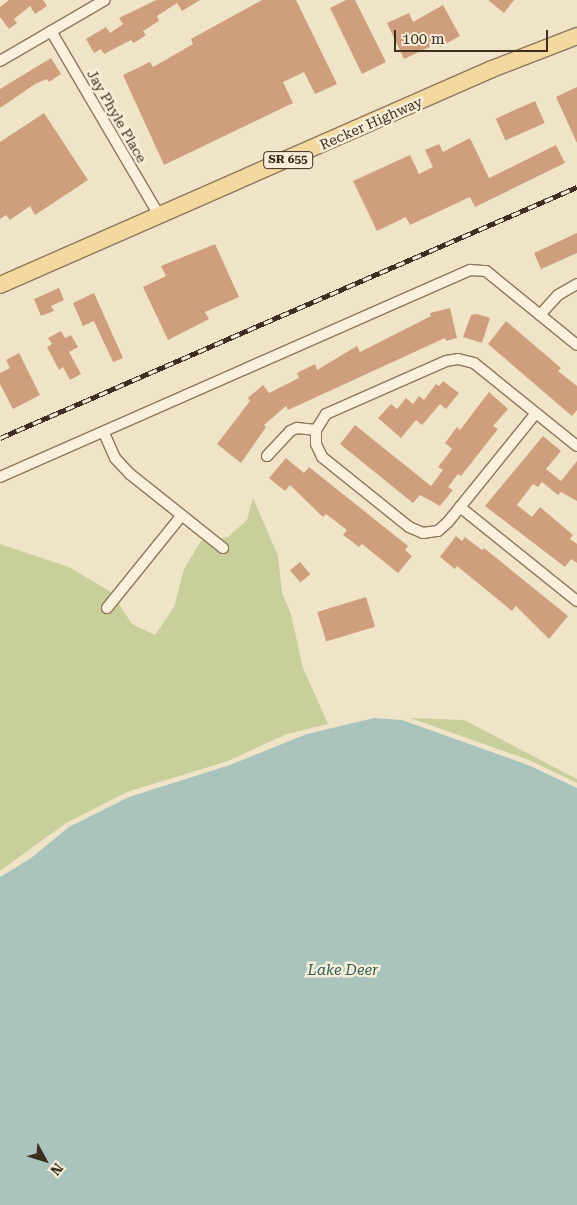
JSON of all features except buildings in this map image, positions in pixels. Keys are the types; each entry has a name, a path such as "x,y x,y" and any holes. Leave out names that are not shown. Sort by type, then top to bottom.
{"main road":[{"name":"Recker Highway","path":"0,284 492,69 577,36"}],"street":[{"path":"0,61 105,0"},
{"name":"Jay Phyle Place","path":"51,31 159,215"},
{"path":"0,477 104,433 470,270 486,271 577,345"},
{"path":"540,315 558,295 577,284"},
{"path":"536,413 460,507 438,531 423,533 409,527 322,457 316,444 316,430 326,414 446,361 458,359 474,363 577,446"},
{"path":"267,456 290,431 297,428 316,430"},
{"path":"104,433 115,458 130,474 223,548"},
{"path":"460,507 577,601"},
{"path":"107,608 182,515"}],"green space":[{"path":"253,498 278,556 282,593 291,614 303,668 328,724 287,734 228,761 127,792 66,823 0,871 0,544 69,567 111,592 132,624 155,635 174,607 184,569 201,541 228,537 247,520"},
{"path":"410,718 464,720 577,779 577,783 529,760"}],"water":[{"name":"Lake Deer","path":"374,718 402,720 528,765 577,788 577,1205 0,1205 0,877 31,858 69,827 129,797 230,765 307,734"}],"railway":[{"path":"0,438 577,187"}]}
